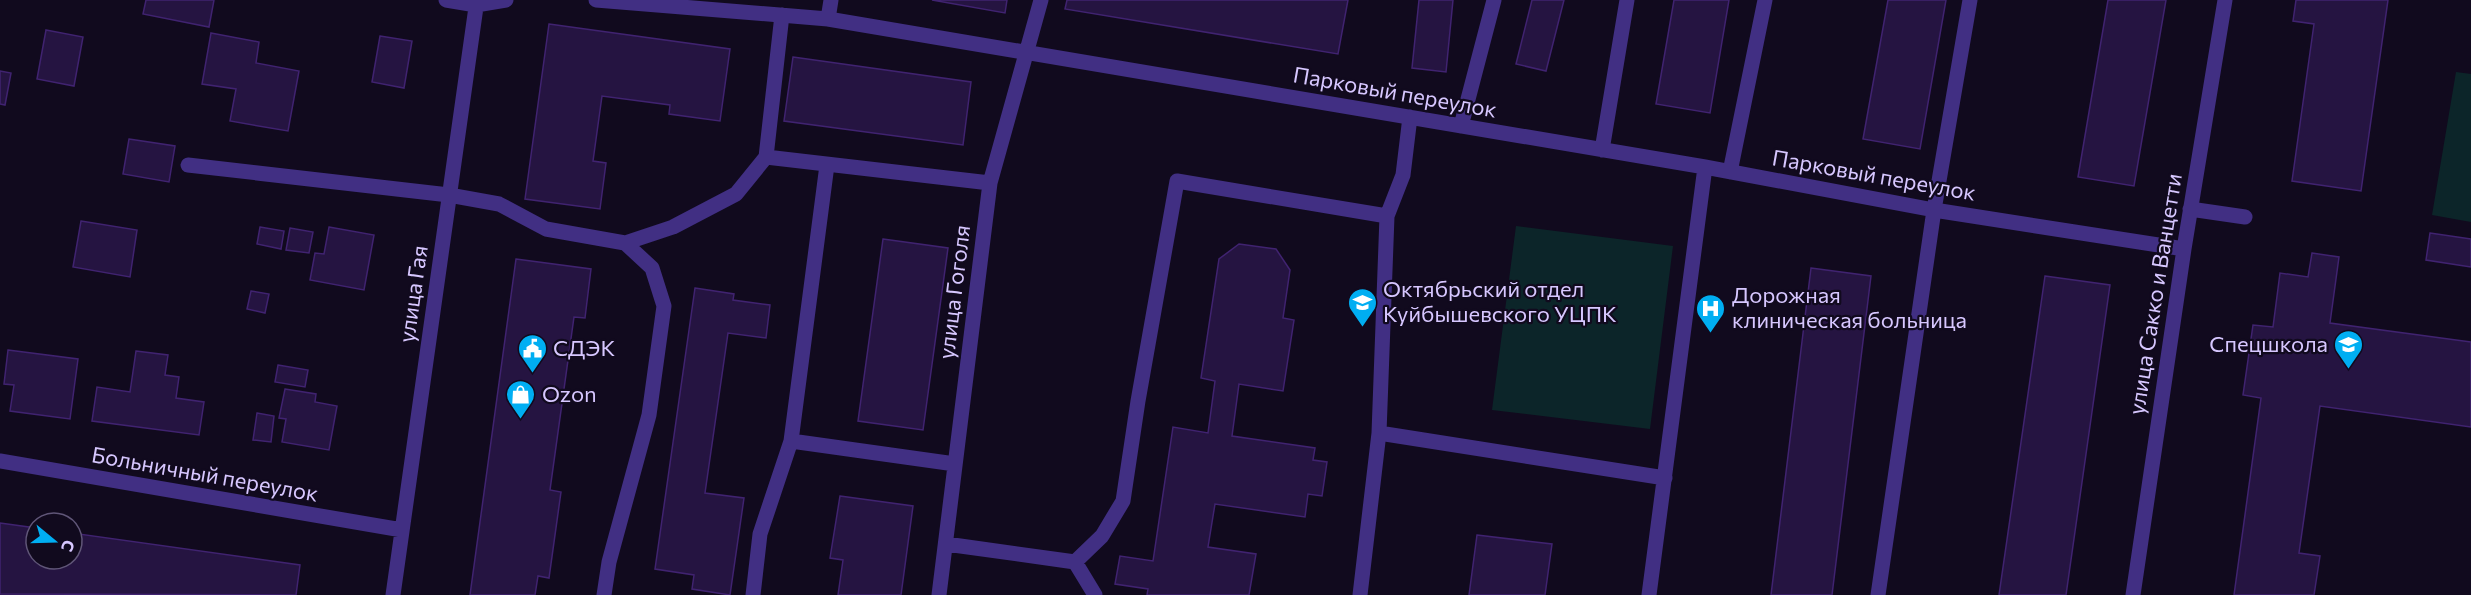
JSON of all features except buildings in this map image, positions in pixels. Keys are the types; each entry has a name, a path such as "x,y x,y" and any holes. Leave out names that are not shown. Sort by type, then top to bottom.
{"street":[{"path":"446,0 476,3 506,0"},
{"name":"Парковый переулок","path":"596,0 828,19 1705,167 1934,210 2184,249"},
{"path":"828,19 831,0"},
{"name":"улица Гоголя","path":"939,595 990,183 1041,0"},
{"path":"1461,126 1494,0"},
{"path":"1602,150 1627,0"},
{"path":"1730,172 1765,0"},
{"path":"1878,595 1934,210 1970,0"},
{"name":"улица Сакко и Ванцетти","path":"2133,595 2190,209 2225,0"},
{"name":"улица Гая","path":"393,595 476,3"},
{"path":"188,165 449,195 499,204 546,229 626,243 673,227 736,194 766,158 782,15"},
{"path":"1360,595 1379,433 1387,216 1403,175 1410,117"},
{"path":"766,158 990,183"},
{"path":"753,595 760,534 791,441 827,165"},
{"path":"1648,595 1705,167"},
{"path":"1075,562 1102,536 1123,501 1138,401 1177,181 1387,216"},
{"path":"2190,209 2245,217"},
{"path":"604,595 609,562 649,415 664,306 652,268 626,243"},
{"path":"1379,433 1665,478"},
{"path":"791,441 955,464"},
{"name":"Больничный переулок","path":"0,461 402,530"},
{"path":"946,544 1075,562"},
{"path":"1075,562 1095,595"}],"green space":[{"path":"2456,72 2471,74 2471,222 2432,215"},
{"path":"1516,226 1673,246 1650,429 1492,410"}],"place":[{"name":"Октябрьский отдел Куйбышевского УЦПК","path":"1362,328"},
{"name":"Дорожная клиническая больница","path":"1711,334"},
{"name":"Спецшкола","path":"2349,370"},
{"name":"СДЭК","path":"532,374"},
{"name":"Ozon","path":"521,420"}]}
